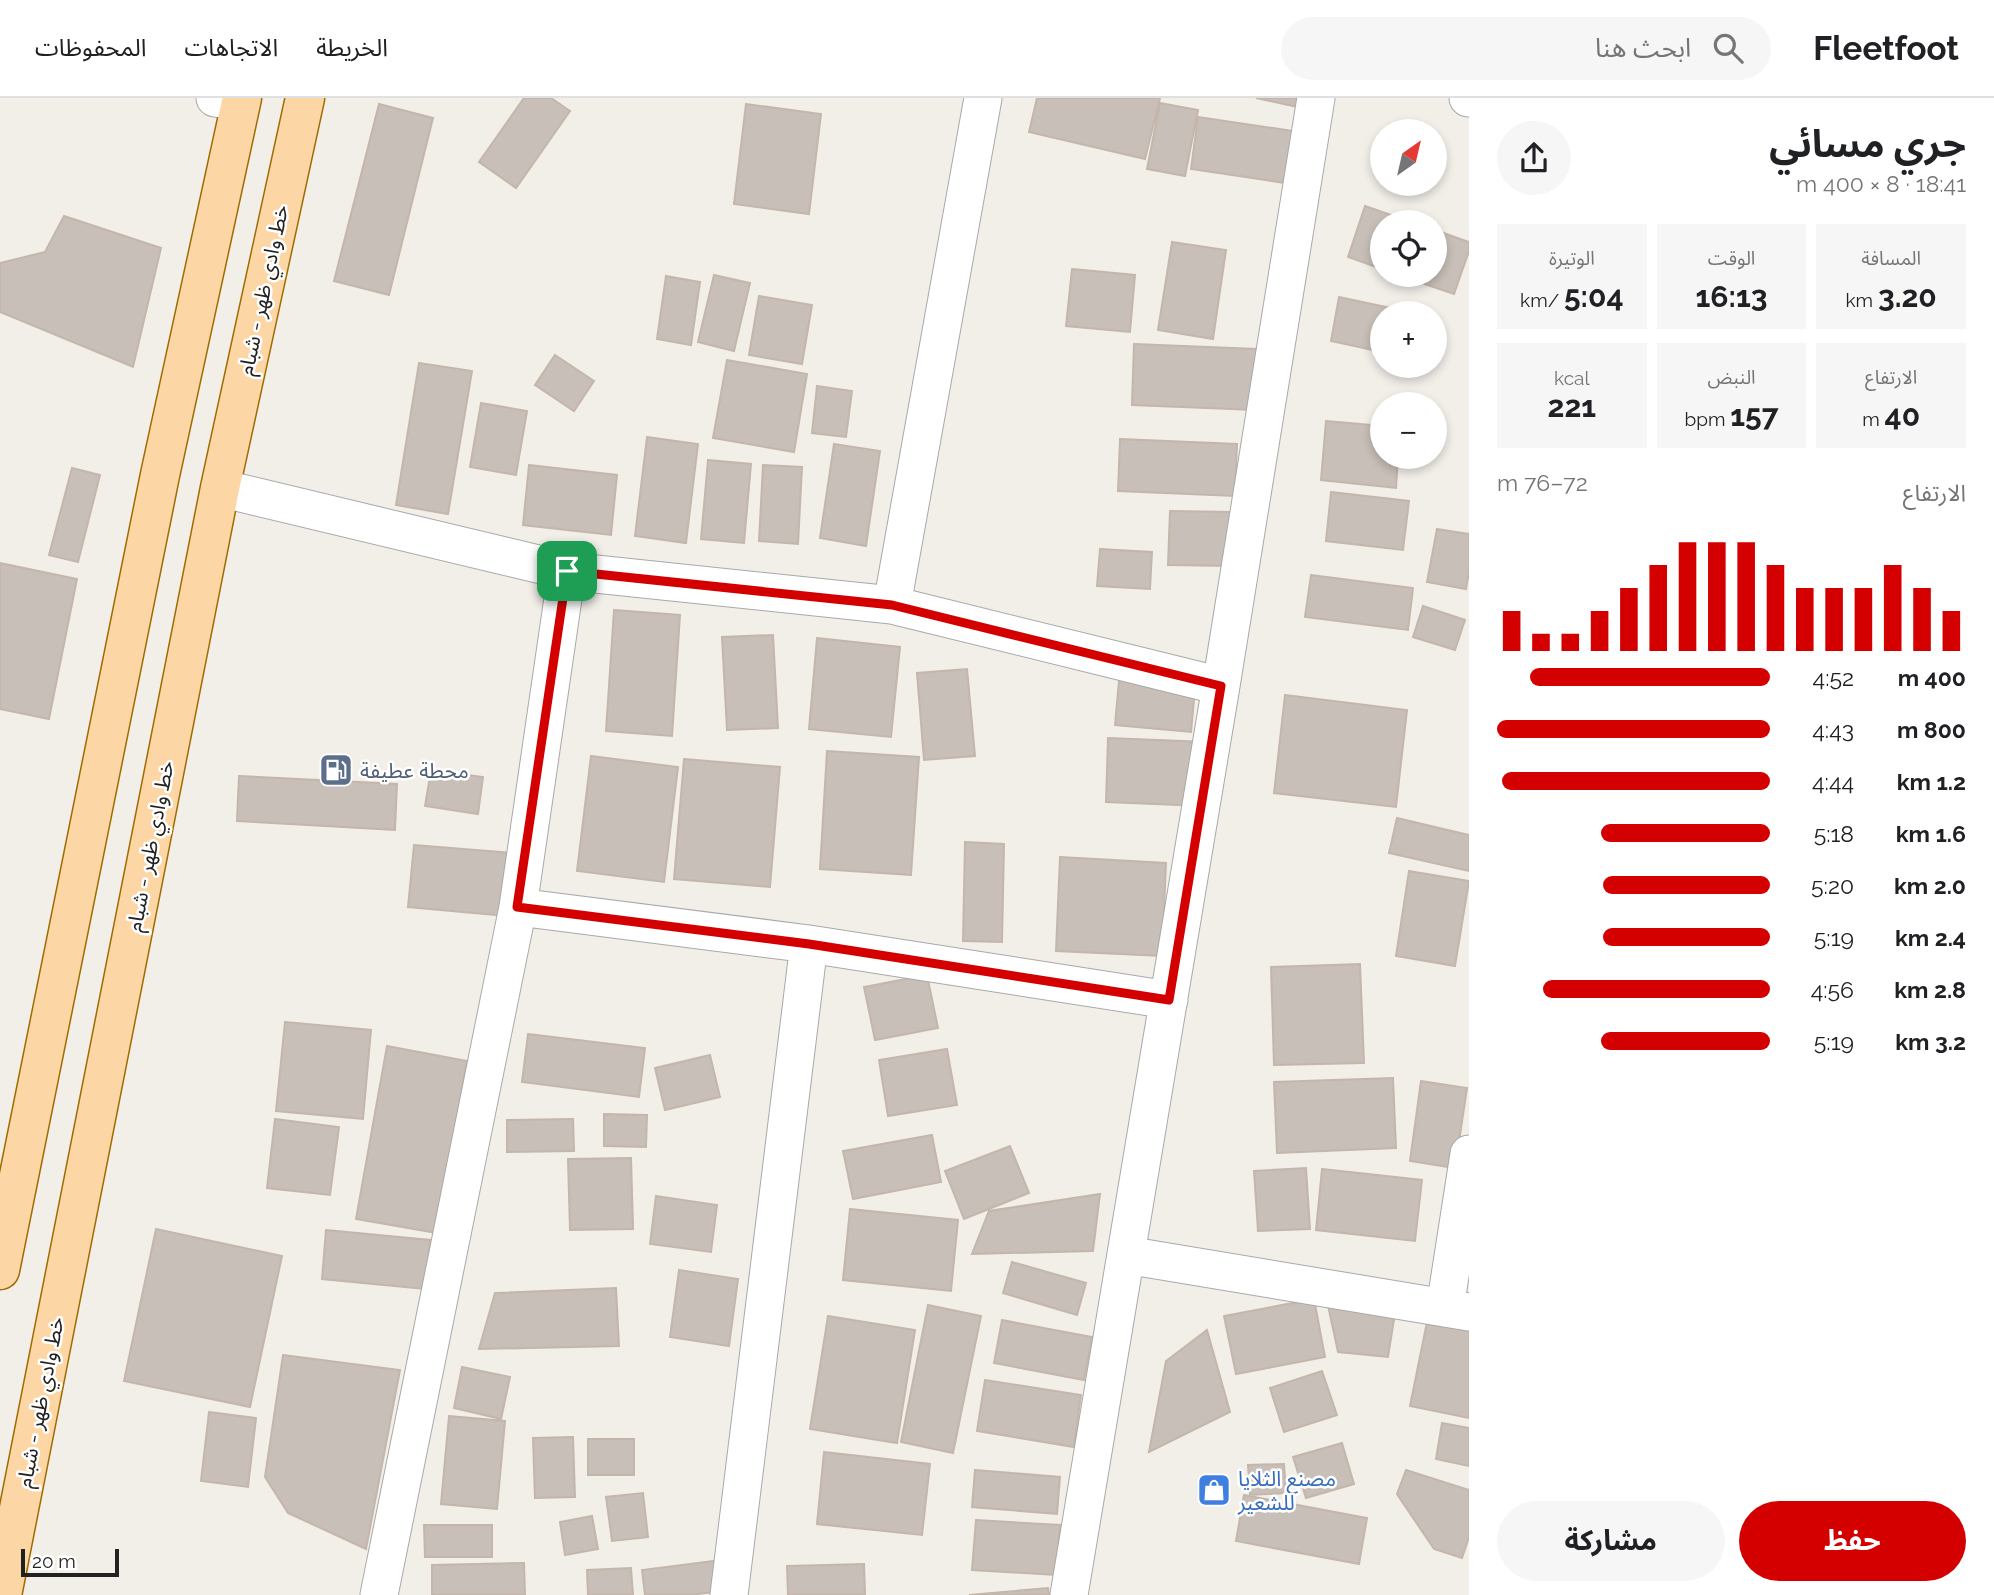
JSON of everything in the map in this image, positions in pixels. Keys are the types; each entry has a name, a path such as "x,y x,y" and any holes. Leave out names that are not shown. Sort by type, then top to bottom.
{"main road":[{"name":"خط وادي ظهر - شبام","path":"2,1595 220,488 305,98"},
{"path":"0,1270 160,475 232,100"}],"street":[{"path":"892,605 983,98"},
{"path":"1069,1595 1316,98"},
{"path":"220,488 567,571 892,605 1221,686"},
{"path":"379,1595 517,907 567,571"},
{"path":"517,907 809,944 1169,1000"},
{"path":"729,1595 809,944"},
{"path":"1126,1255 1457,1310 1469,1154"}],"building":[{"path":"524,98 551,98 570,111 516,188 479,162"},
{"path":"1037,98 1160,98 1145,159 1029,132"},
{"path":"1256,98 1304,98 1302,108"},
{"path":"1160,103 1198,110 1185,176 1147,169"},
{"path":"379,104 433,118 389,295 334,281"},
{"path":"746,104 821,114 809,214 734,204"},
{"path":"1198,117 1293,131 1285,183 1191,169"},
{"path":"1365,206 1376,210 1370,210 1370,265 1348,257"},
{"path":"64,216 161,248 133,367 0,312 0,263 45,252"},
{"path":"1447,234 1469,242 1469,251 1454,294 1433,287 1447,287"},
{"path":"1172,242 1226,250 1213,339 1158,330"},
{"path":"1072,269 1135,275 1130,332 1066,326"},
{"path":"714,275 750,283 734,351 698,342"},
{"path":"666,276 700,282 691,345 657,339"},
{"path":"759,296 812,305 802,364 749,355"},
{"path":"1339,297 1370,304 1370,349 1331,341"},
{"path":"1134,344 1257,349 1255,410 1132,405"},
{"path":"555,355 594,381 574,411 535,385"},
{"path":"727,360 807,374 794,452 713,438"},
{"path":"419,363 472,371 448,514 396,505"},
{"path":"817,386 852,391 846,437 812,433"},
{"path":"481,403 527,411 516,475 470,467"},
{"path":"1326,421 1370,425 1370,469 1397,469 1396,488 1321,480"},
{"path":"647,437 698,444 686,543 635,536"},
{"path":"1120,439 1237,444 1235,496 1118,491"},
{"path":"834,444 880,451 866,546 820,538"},
{"path":"708,460 751,464 744,543 701,539"},
{"path":"529,465 617,475 611,535 523,525"},
{"path":"763,465 802,467 798,544 759,541"},
{"path":"72,468 100,475 78,562 49,555"},
{"path":"1331,492 1409,501 1403,550 1326,541"},
{"path":"1170,511 1233,512 1232,566 1168,565"},
{"path":"1437,529 1469,534 1466,589 1427,582"},
{"path":"1100,549 1152,552 1150,589 1097,586"},
{"path":"0,563 77,579 49,719 0,709"},
{"path":"1311,575 1413,588 1408,630 1305,617"},
{"path":"1423,606 1465,620 1455,650 1413,637"},
{"path":"614,610 680,615 672,736 606,731"},
{"path":"773,635 778,728 727,730 722,637"},
{"path":"817,638 900,647 891,737 809,729"},
{"path":"1121,659 1197,666 1191,732 1115,725"},
{"path":"967,669 975,756 924,760 917,673"},
{"path":"1285,695 1407,710 1396,807 1274,793"},
{"path":"1108,738 1206,742 1203,806 1106,802"},
{"path":"827,751 919,757 911,875 820,869"},
{"path":"591,756 678,767 664,882 577,871"},
{"path":"684,759 780,767 770,887 674,879"},
{"path":"431,770 483,777 478,814 425,806"},
{"path":"239,776 397,784 395,830 237,821"},
{"path":"1397,818 1469,835 1469,871 1389,853"},
{"path":"965,842 1004,844 1002,942 963,941"},
{"path":"414,845 512,853 506,916 408,907"},
{"path":"1060,857 1166,863 1162,956 1056,951"},
{"path":"1409,871 1469,881 1455,966 1396,956"},
{"path":"1360,964 1364,1063 1274,1065 1271,967"},
{"path":"927,975 938,1028 875,1040 864,987"},
{"path":"285,1022 371,1030 363,1119 276,1111"},
{"path":"528,1034 645,1048 639,1097 522,1082"},
{"path":"387,1046 467,1061 437,1233 356,1219"},
{"path":"947,1049 957,1105 888,1116 879,1060"},
{"path":"710,1055 720,1097 665,1110 655,1068"},
{"path":"1393,1078 1396,1148 1277,1153 1274,1082"},
{"path":"1421,1081 1467,1088 1455,1168 1410,1161"},
{"path":"604,1114 647,1115 646,1147 604,1146"},
{"path":"275,1119 339,1127 330,1195 267,1188"},
{"path":"573,1119 574,1151 507,1152 507,1120"},
{"path":"932,1135 941,1182 853,1199 843,1151"},
{"path":"1010,1146 1029,1193 964,1219 945,1171"},
{"path":"631,1158 633,1229 570,1230 568,1159"},
{"path":"1306,1168 1310,1229 1258,1231 1254,1171"},
{"path":"1322,1169 1422,1180 1415,1241 1316,1230"},
{"path":"1100,1194 1093,1251 972,1254 989,1211"},
{"path":"656,1196 717,1205 711,1252 650,1244"},
{"path":"850,1209 958,1220 951,1291 843,1280"},
{"path":"156,1229 282,1256 250,1407 124,1381"},
{"path":"326,1230 430,1240 425,1289 322,1279"},
{"path":"1012,1262 1086,1283 1077,1315 1003,1293"},
{"path":"679,1270 738,1279 729,1346 670,1337"},
{"path":"616,1288 619,1346 479,1349 495,1293"},
{"path":"1314,1299 1325,1357 1236,1374 1224,1316"},
{"path":"1327,1301 1395,1313 1388,1357 1338,1352"},
{"path":"928,1305 981,1316 953,1453 901,1442"},
{"path":"828,1316 915,1330 897,1443 810,1429"},
{"path":"1428,1317 1469,1325 1469,1418 1410,1406"},
{"path":"1002,1320 1092,1337 1084,1380 994,1363"},
{"path":"1207,1330 1230,1412 1149,1452 1166,1361"},
{"path":"283,1355 400,1370 366,1549 288,1513 265,1477"},
{"path":"462,1367 510,1377 501,1419 454,1408"},
{"path":"1322,1371 1337,1415 1284,1432 1270,1388"},
{"path":"985,1380 1081,1395 1074,1447 977,1431"},
{"path":"209,1412 256,1418 248,1487 201,1481"},
{"path":"449,1416 505,1421 497,1509 441,1504"},
{"path":"1442,1423 1469,1428 1469,1466 1436,1459"},
{"path":"573,1437 575,1497 535,1498 533,1438"},
{"path":"588,1439 634,1439 634,1475 588,1475"},
{"path":"1342,1443 1354,1484 1306,1498 1293,1457"},
{"path":"824,1452 930,1464 922,1535 817,1524"},
{"path":"1284,1464 1286,1493 1250,1495 1248,1465"},
{"path":"975,1470 1060,1477 1057,1514 972,1507"},
{"path":"1406,1470 1469,1490 1469,1537 1462,1558 1434,1549 1397,1494"},
{"path":"643,1493 648,1537 612,1541 606,1497"},
{"path":"1244,1495 1367,1518 1359,1564 1236,1541"},
{"path":"592,1516 598,1549 565,1555 560,1522"},
{"path":"976,1520 1060,1525 1056,1575 972,1570"},
{"path":"424,1525 492,1525 492,1557 425,1557"},
{"path":"728,1559 732,1590 689,1595 645,1595 642,1570"},
{"path":"524,1563 525,1595 432,1595 432,1565"},
{"path":"864,1564 865,1595 788,1595 787,1566"},
{"path":"631,1568 633,1595 588,1595 587,1570"},
{"path":"1048,1588 1049,1595 969,1595"}],"place":[{"name":"محطة عطيفة","path":"336,770"},
{"name":"مصنع الثلايا للشعير","path":"1214,1490"}],"route":[{"path":"567,571 892,605 1221,686 1169,1000 809,944 517,907 567,571"}]}
